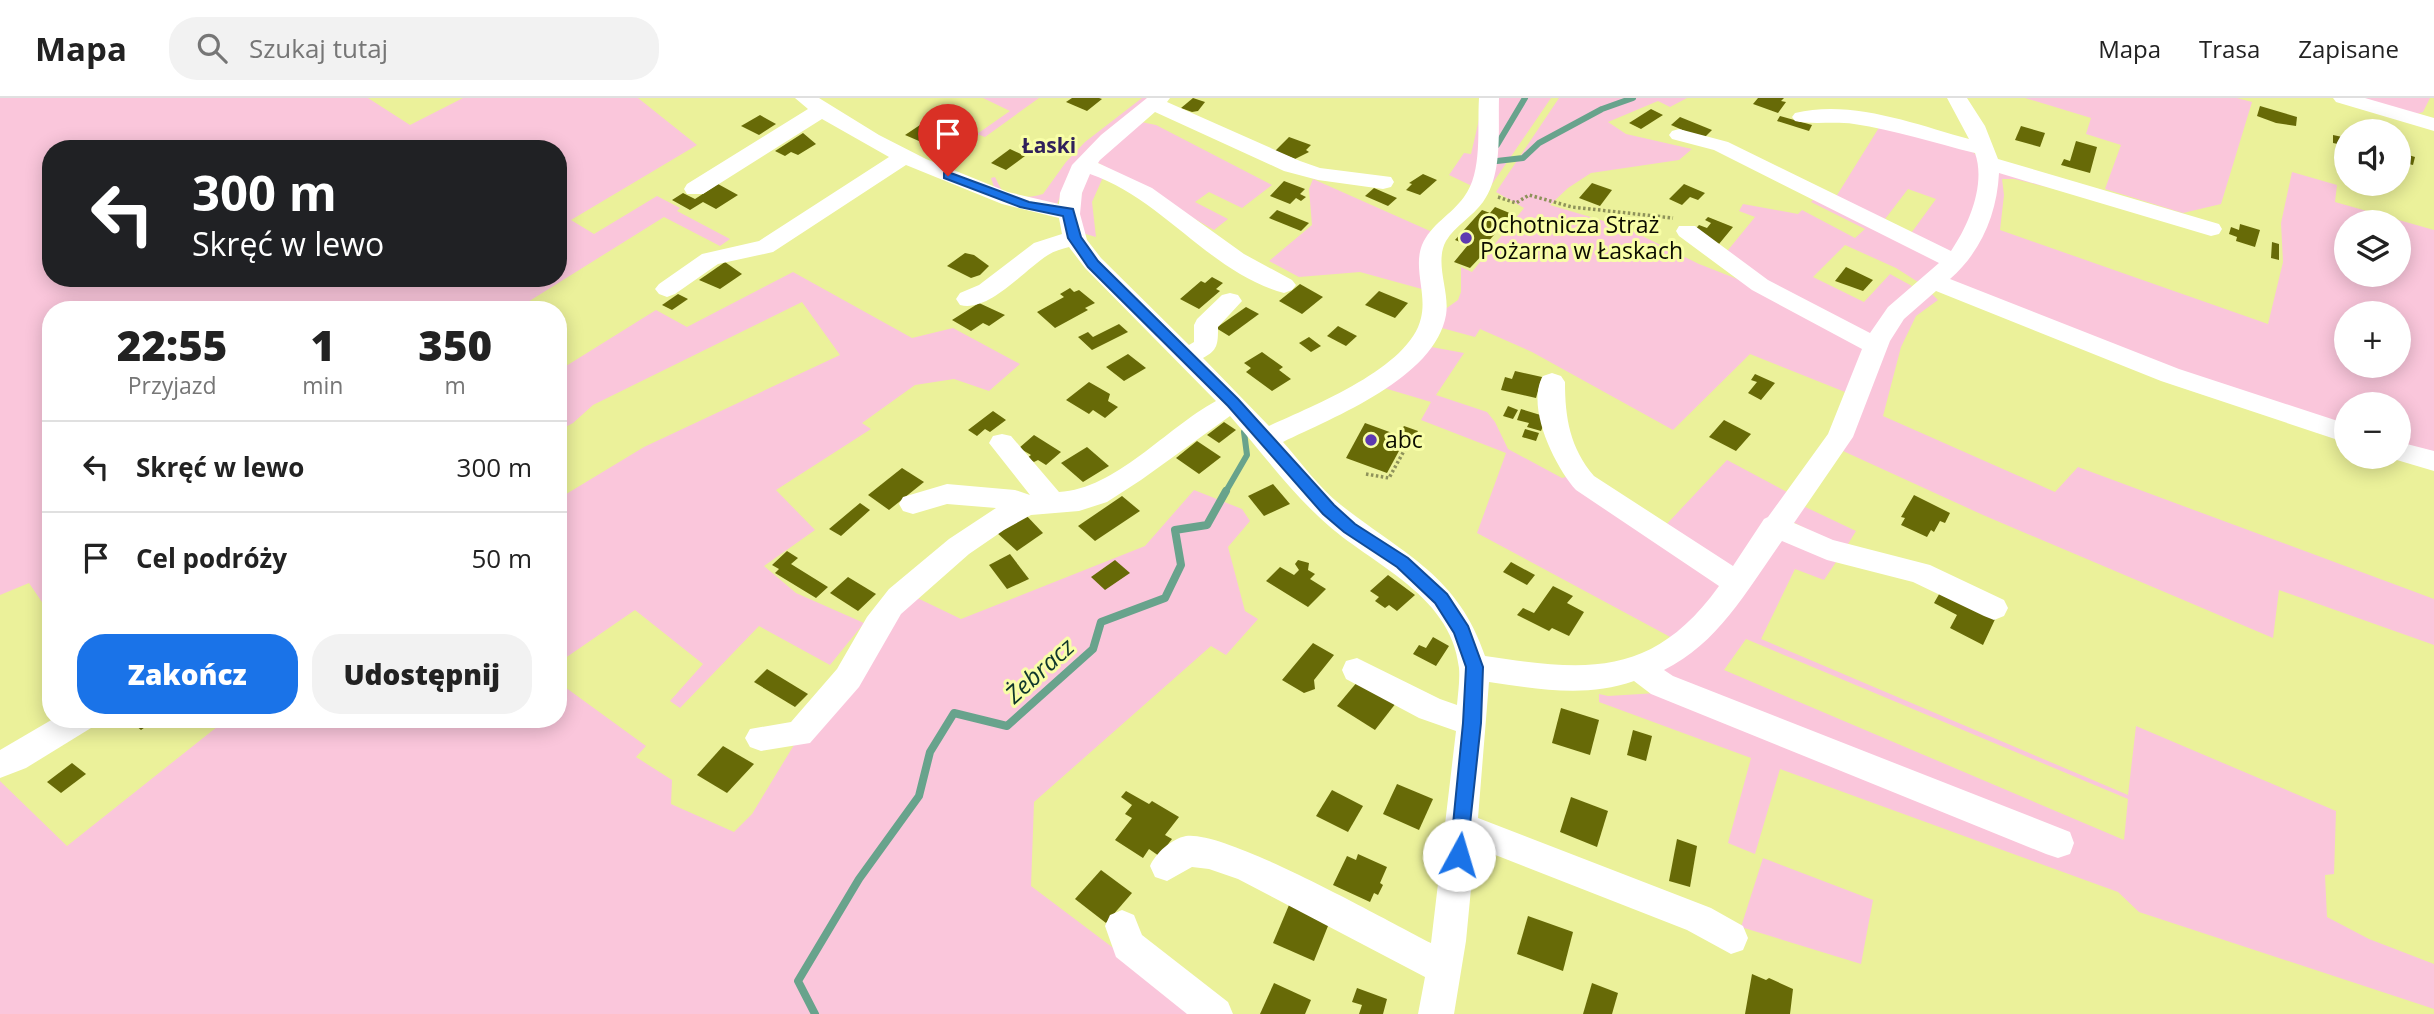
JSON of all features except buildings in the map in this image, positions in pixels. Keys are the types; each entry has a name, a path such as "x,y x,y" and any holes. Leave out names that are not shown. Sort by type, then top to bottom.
{"street":[{"path":"1267,439 1311,418 1394,369 1418,349 1425,339 1436,302 1431,260 1434,242 1482,196 1489,98"},
{"path":"1474,667 1556,679 1600,678 1638,668 1683,644 1717,611 1774,526 1819,469 1840,437 1876,346 1896,313 1955,262 1974,234 1987,195 1986,156 1975,126 1957,98"},
{"path":"2343,98 2431,118"},
{"path":"695,189 808,117 814,104 871,142 904,157 1025,205 1069,212"},
{"path":"1151,105 1097,148 1083,165 1069,212 1074,238 1111,282 1188,356 1267,439 1328,510 1402,562 1441,598 1462,631 1474,667 1472,723 1462,828 1436,1014"},
{"path":"1151,105 1258,173"},
{"path":"1151,105 1292,166 1318,174 1383,182"},
{"path":"1802,117 1818,113 1845,115 1986,156 2211,229"},
{"path":"1679,135 1721,146 1955,262"},
{"path":"667,289 710,259 765,247 904,157"},
{"path":"1083,165 1109,172 1143,192 1182,216 1238,260 1284,285"},
{"path":"1687,231 1760,285 1876,346"},
{"path":"968,299 987,290 1042,248 1074,238"},
{"path":"1933,281 2170,375 2334,430"},
{"path":"1188,356 1206,346 1206,325 1230,301"},
{"path":"1552,382 1552,404 1559,444 1569,467 1585,483 1736,583"},
{"path":"761,738 799,734 848,678 884,615 898,598 956,550 1011,511 1094,497 1131,475 1214,412 1233,403"},
{"path":"1002,443 1040,505"},
{"path":"2411,454 2434,461"},
{"path":"913,504 947,494 1040,505"},
{"path":"1774,526 1827,550 1920,573 1994,608"},
{"path":"1638,668 1662,685 2058,843"},
{"path":"1357,670 1430,709 1472,723"},
{"path":"0,764 65,728"},
{"path":"1462,828 1503,841 1699,919 1731,938"},
{"path":"1167,866 1187,851 1209,854 1247,867 1444,968"},
{"path":"1122,926 1128,945 1215,1014"}],"path":[{"path":"1482,196 1516,203 1529,195 1572,207 1695,221 1687,231"},
{"path":"1368,471 1389,478 1410,440"}],"shaded area":[{"path":"0,98 368,98 410,125 463,98 638,98 697,145 571,220 594,234 657,196 680,208 677,211 730,239 720,246 664,217 567,278 567,140 42,140 42,287 552,287 529,301 42,301 42,602 29,583 0,595"},
{"path":"983,98 1039,98 985,137 977,134 1010,111"},
{"path":"1142,98 1148,98 1089,148 1073,167 1057,204 1036,205 1012,196 1043,194 1066,162 1085,142"},
{"path":"1484,98 1551,98 1490,187 1472,186 1449,175 1464,153 1471,154"},
{"path":"1559,98 1687,98 1670,107 1658,101 1608,122 1626,134 1692,149 1679,160 1591,173 1568,188 1550,205 1624,227 1699,264 1745,282 1866,348 1850,394 1750,354 1673,430 1532,352 1480,329 1475,337 1438,327 1444,310 1458,300 1461,292 1461,267 1472,272 1524,208 1496,192"},
{"path":"2025,98 2237,98 2252,102 2221,204 2183,213 2105,189 2121,145 2086,134 2091,118"},
{"path":"2353,98 2430,98 2423,112 2417,114"},
{"path":"1141,122 1156,125 1272,185 1242,208 1209,192 1195,202 1228,219 1214,230 1095,161"},
{"path":"1880,126 1973,152 1980,159 1979,200 1953,252 1909,236 1936,199 1908,189 1882,223 1834,200"},
{"path":"1991,170 2051,188 2014,179 2002,179 2004,195 2000,230 2268,324 2283,262 2281,223 2292,172 2334,184 2335,202 2363,210 2334,210 2334,287 2411,287 2411,223 2434,230 2434,459 2411,452 2411,392 2334,392 2334,427 1950,285 1949,275"},
{"path":"1088,172 1104,175 1092,202 1096,237 1082,233 1079,218"},
{"path":"995,177 1006,194 995,190 991,178"},
{"path":"1313,179 1430,231 1429,291 1360,272 1299,277 1269,261 1312,225 1309,189"},
{"path":"1815,198 1942,262 1918,282 1896,268 1845,245 1813,277 1864,302 1890,274 1912,286 1871,336 1860,335 1724,255 1755,217 1739,211 1743,204 1798,214 1802,210 1855,238 1865,229 1811,202"},
{"path":"793,272 912,338 953,328 1020,364 989,391 954,379 915,385 862,423 871,429 776,490 815,530 764,566 796,593 864,623 830,665 759,626 680,708 670,701 703,664 635,610 567,657 567,494 644,447 840,355 802,302 593,405 567,426 567,365 656,310 687,327"},
{"path":"1929,291 1938,300 1916,316 1901,347 1883,416 2055,492 2078,467 2434,599 2434,645 2279,590 2273,638 1983,515 1843,451 1887,337"},
{"path":"1426,346 1464,353 1436,395 1487,412 1508,449 1562,478 1569,476 1720,584 1721,592 1674,639 1477,533 1506,453 1421,420 1431,402 1374,385"},
{"path":"1727,460 1787,492 1733,573 1663,528"},
{"path":"1194,490 1242,509 1250,521 1228,547 1245,611 1258,619 1226,655 1211,646 1034,802 1031,886 1201,1014 0,1014 0,781 67,846 216,728 567,728 567,689 646,746 636,757 672,780 671,804 734,832 752,814 797,740 909,594 961,619 1145,546"},
{"path":"1799,504 1856,531 1845,549 1791,521"},
{"path":"1781,536 1838,559 1824,580 1795,569 1761,639 2128,795 2136,726 2336,811 2334,874 2325,875 2327,917 2369,939 2434,964 2434,1009 2139,912 2118,892 1780,769 1755,854 1728,843 1751,758 1599,702 1599,694 1608,696 1657,693 1660,674","holes":["1746,639 2128,799 2124,840 1724,670"]},
{"path":"1763,858 1873,900 1861,964 1741,927"}],"waterway":[{"path":"1497,145 1525,98"},
{"path":"1497,161 1523,158 1539,143 1602,109 1633,98"},
{"path":"1225,493 1247,455 1244,432"},
{"name":"Żebracz","path":"815,1014 798,981 859,879 919,796 930,752 954,713 1007,726 1093,649 1101,622 1165,598 1181,565 1175,530 1207,525 1226,491"}],"place":[{"name":"Ochotnicza Straż Pożarna w Łaskach","path":"1466,238"},
{"name":"abc","path":"1371,440"}],"district":[{"name":"Łaski","path":"1049,146"}],"route":[{"path":"948,176 1025,205 1069,212 1074,238 1093,264 1233,403 1328,510 1402,562 1441,598 1462,631 1474,667 1472,723 1459,855"}]}
